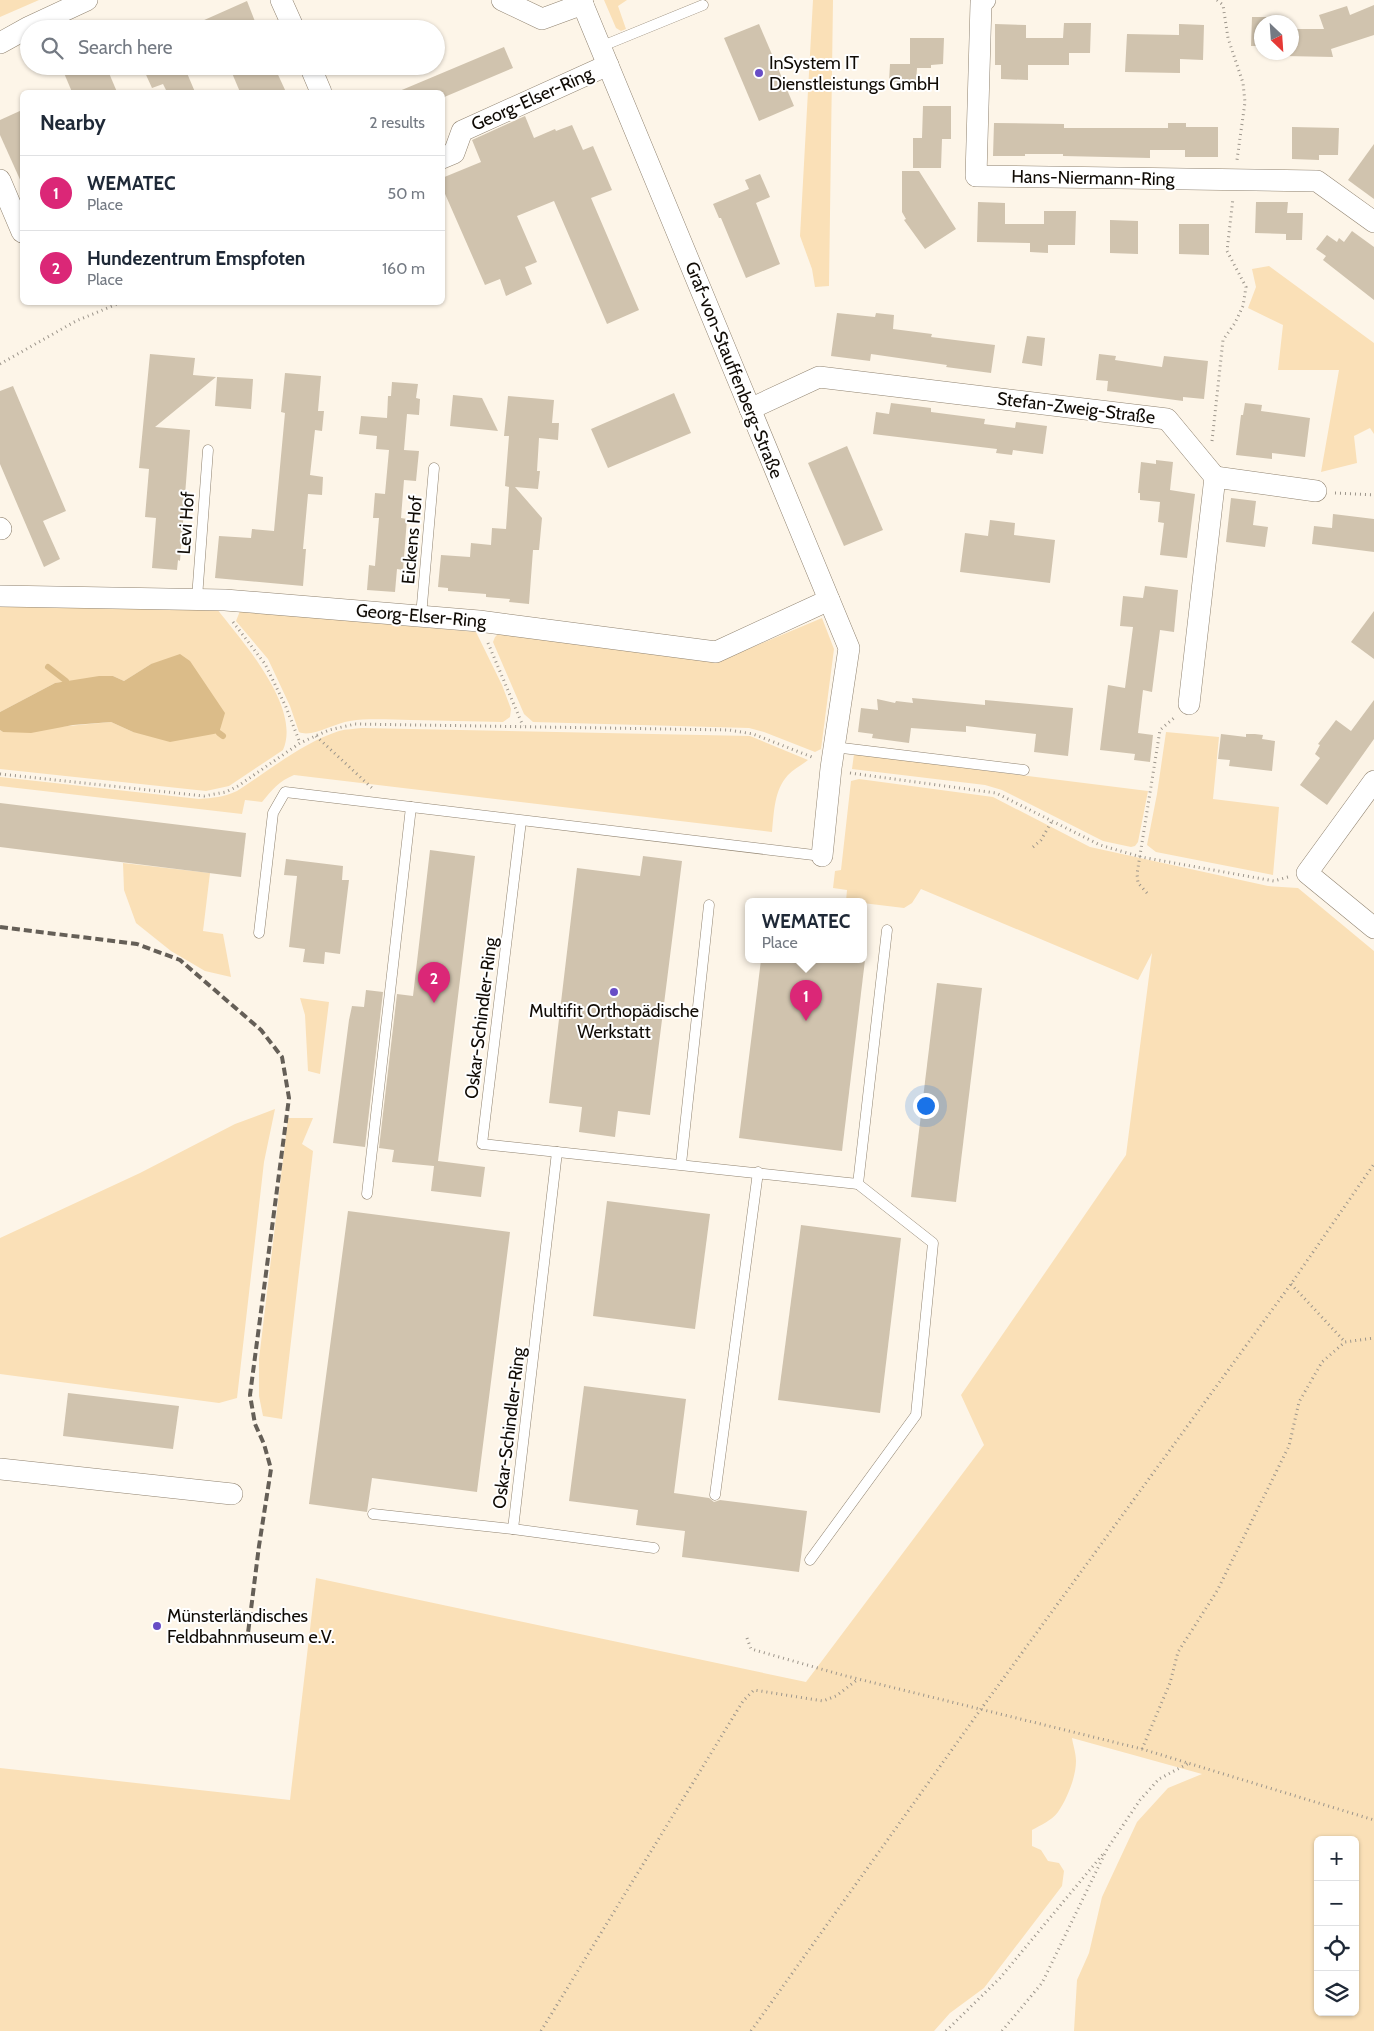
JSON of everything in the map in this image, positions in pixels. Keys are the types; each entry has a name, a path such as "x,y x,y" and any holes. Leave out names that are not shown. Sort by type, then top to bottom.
{"street":[{"path":"44,20 87,0"},
{"path":"281,0 290,20"},
{"path":"502,0 542,19 582,2"},
{"name":"Hans-Niermann-Ring","path":"985,0 981,3 976,176 1317,181 1374,222"},
{"name":"Graf-von-Stauffenberg-Straße","path":"582,2 849,648 832,757 822,856"},
{"path":"0,43 20,32"},
{"name":"Georg-Elser-Ring","path":"445,157 454,153 462,131 604,56"},
{"path":"314,75 320,90"},
{"path":"0,180 20,227"},
{"name":"Stefan-Zweig-Straße","path":"750,409 819,377 1167,419 1216,477"},
{"path":"1190,704 1216,477 1316,491"},
{"name":"Georg-Elser-Ring","path":"0,596 226,600 479,621 716,652 829,600"},
{"path":"1374,781 1307,873 1374,928"},
{"path":"0,1469 232,1494"}],"lane":[{"path":"604,56 703,5"},
{"name":"Levi Hof","path":"197,598 208,450"},
{"name":"Eickens Hof","path":"421,616 434,468"},
{"path":"832,757 1024,770"},
{"path":"259,933 273,814 286,792 822,856"},
{"path":"367,1194 411,807"},
{"name":"Oskar-Schindler-Ring","path":"521,821 482,1144 858,1184"},
{"path":"681,1164 709,905"},
{"path":"810,1560 916,1415 933,1243 858,1184 887,930"},
{"name":"Oskar-Schindler-Ring","path":"513,1529 557,1152"},
{"path":"715,1495 758,1172"},
{"name":"Oskar-Schindler-Ring","path":"373,1514 513,1529 654,1548"}],"path":[{"path":"1212,443 1224,340 1243,306 1246,287 1228,251 1236,179 1235,172 1245,102 1243,83 1228,38 1223,5 1217,0"},
{"path":"0,364 76,321 115,305"},
{"path":"1316,491 1374,496"},
{"path":"226,600 231,619 265,664 286,707 300,743"},
{"path":"479,621 523,726"},
{"path":"1146,893 1138,883 1137,874 1160,730 1190,704"},
{"path":"0,774 204,796 226,792 238,786 300,743 342,726 355,724 729,730 752,734 804,753 832,757 855,774 996,793 1100,845 1141,857 1274,880 1307,873"},
{"path":"316,736 323,745 343,759 367,782 385,804"},
{"path":"1033,846 1041,840 1052,821"},
{"path":"751,2031 981,1709 1291,1284 1374,1164"},
{"path":"1291,1284 1345,1342"},
{"path":"1142,1749 1170,1683 1178,1652 1217,1591 1289,1446 1299,1402 1322,1362 1345,1342 1374,1338"},
{"path":"747,1638 751,1649 858,1679 1142,1749 1374,1820"},
{"path":"541,2031 743,1701 754,1690 824,1701 836,1696 858,1679"},
{"path":"946,2031 1000,1978 1060,1903 1107,1849 1140,1800 1159,1780 1189,1763"},
{"path":"1002,2031 1042,1983 1107,1849"}],"shaded area":[{"path":"0,0 39,0 0,17"},
{"path":"604,0 627,0 618,6 626,29 621,31 616,28"},
{"path":"813,0 833,0 829,286 815,287 812,269 800,236"},
{"path":"1269,266 1374,343 1374,434 1370,428 1354,436 1357,463 1321,472 1339,370 1278,370 1283,325 1248,308 1256,287 1252,269"},
{"path":"0,602 217,609 253,656 277,695 284,714 287,733 283,750 229,786 206,791 0,769 0,730 3,732 111,722 133,732 151,664 124,681 113,676 55,683 0,712"},
{"path":"240,611 476,632 502,685 511,709 510,717 503,722 358,720 344,722 317,732 299,732 290,706 268,659 236,621"},
{"path":"822,618 834,649 821,749 815,752 749,728 533,722 524,714 493,642 498,634 717,662"},
{"path":"180,654 190,661 225,713 219,733 170,742 133,732 111,722 73,725 31,733 3,732 0,730 0,712 55,683 99,676 113,676 124,681 151,664"},
{"path":"362,728 750,736 808,760 783,781 777,795 772,832 294,775 280,783 262,802 245,800 242,814 0,786 0,777 199,799 218,797 237,791 312,742 339,731"},
{"path":"1166,732 1219,737 1213,799 1279,807 1273,875 1156,852 1147,845"},
{"path":"854,754 1148,791 1138,842 1135,846 1131,847 1103,841 1002,790 985,785 852,769"},
{"path":"859,779 993,797 1090,847 1268,886 1298,888 1374,951 1374,2031 1074,2031 1077,1980 1089,1953 1102,1897 1137,1822 1168,1788 1202,1774 1072,1738 1076,1755 1076,1767 1068,1794 1055,1815 1032,1830 1032,1846 1041,1850 1048,1861 1059,1863 1064,1871 1062,1886 984,1988 950,2013 934,2031 0,2031 0,1768 290,1800 316,1578 806,1682 984,1445 961,1395 1126,1155 1152,953 1138,980 921,889 912,903 904,908 867,904 867,898 846,898 847,890 833,888 835,871 841,870 851,781"},
{"path":"123,863 210,873 203,931 223,934 231,977 205,971 171,951 136,923 124,890"},
{"path":"300,998 329,1002 320,1074 308,1071 305,1015"},
{"path":"275,1109 264,1162 237,1398 219,1403 0,1374 0,1238 140,1173 235,1124"},
{"path":"288,1118 313,1118 302,1144 313,1151 282,1419 263,1416 259,1396 259,1359"}],"building":[{"path":"247,1 254,20 204,20"},
{"path":"1374,5 1374,35 1331,49 1333,57 1299,56 1299,29 1324,29 1319,15 1347,6 1350,15"},
{"path":"1252,17 1254,17 1254,46 1251,46"},
{"path":"1064,23 1091,23 1090,53 1069,53 1069,65 1028,65 1028,80 1001,79 1001,65 995,65 995,24 1026,25 1026,38 1063,38"},
{"name":"InSystem IT Dienstleistungs GmbH","path":"759,24 794,106 759,121 724,38"},
{"path":"1179,24 1204,25 1203,60 1180,59 1180,73 1125,72 1127,34 1179,35"},
{"path":"910,38 944,38 943,64 931,65 931,68 917,68 916,83 889,82 890,64 910,64"},
{"path":"504,47 513,68 445,97 445,90 402,90 437,75 445,75 445,72"},
{"path":"65,75 110,75 116,90 71,90"},
{"path":"146,75 188,75 194,90 166,90 163,84 152,88"},
{"path":"233,75 278,75 285,90 239,90"},
{"path":"923,106 951,106 951,139 942,139 941,168 913,168 913,138 922,138"},
{"path":"20,111 20,180 0,135 0,120"},
{"path":"525,116 534,138 555,129 556,131 572,125 583,150 593,146 612,190 591,198 639,310 607,324 554,201 517,216 537,262 525,267 532,284 506,296 500,279 485,285 445,194 445,177 481,162 472,140"},
{"path":"994,123 1064,124 1064,128 1168,128 1168,123 1186,123 1186,127 1218,127 1218,157 1185,157 1185,150 1150,150 1150,158 1063,156 1063,154 993,156"},
{"path":"1292,127 1339,128 1338,155 1319,155 1319,160 1292,159"},
{"path":"1374,144 1374,199 1348,180"},
{"path":"902,171 919,171 956,229 925,249 904,220 906,219 902,212"},
{"path":"760,174 770,197 756,203 780,264 746,278 721,218 719,218 713,204 749,189 745,180"},
{"path":"978,202 1005,203 1005,224 1044,224 1044,211 1076,211 1075,245 1048,245 1048,253 1030,252 1030,243 977,242"},
{"path":"1256,202 1288,202 1287,213 1303,213 1302,240 1286,240 1286,234 1255,233"},
{"path":"1110,220 1138,221 1138,254 1110,253"},
{"path":"1179,224 1209,224 1209,255 1179,254"},
{"path":"1352,231 1374,247 1374,300 1323,260 1326,256 1316,249 1327,235 1337,242 1339,238 1344,242"},
{"path":"837,313 875,317 876,313 894,315 893,329 932,334 931,337 995,345 991,373 871,354 870,361 831,356"},
{"path":"1027,336 1045,338 1042,366 1022,363"},
{"path":"150,354 195,358 193,375 216,377 155,427 190,430 180,561 178,560 177,570 152,568 156,518 145,517 149,469 139,468"},
{"path":"1099,354 1116,356 1115,360 1162,367 1164,356 1208,361 1204,399 1183,397 1183,401 1107,391 1108,381 1096,380"},
{"path":"285,373 321,376 318,411 324,411 322,431 315,430 310,475 323,477 322,495 308,494 303,549 306,549 303,586 215,578 219,536 251,538 252,529 274,531 285,413 281,412"},
{"path":"217,377 253,379 251,409 215,406"},
{"path":"392,382 418,384 416,398 420,399 419,415 407,414 404,450 419,451 416,481 404,480 401,518 407,519 403,570 397,569 395,592 367,590 369,565 375,566 379,518 373,518 375,493 385,494 389,450 376,449 377,436 359,434 361,416 387,418 388,396 391,396"},
{"path":"13,386 66,511 43,521 60,559 44,567 0,464 0,391"},
{"path":"674,393 691,433 608,468 591,429"},
{"path":"453,395 482,398 498,431 450,426"},
{"path":"508,396 554,400 552,423 559,423 558,440 539,438 537,471 540,471 538,489 515,487 542,518 539,550 533,550 529,604 509,602 510,599 486,597 486,594 448,591 448,588 438,587 441,555 470,557 471,543 491,545 492,528 506,529 509,487 505,486 509,436 504,436"},
{"path":"891,403 931,408 931,412 985,419 984,424 1015,428 1016,422 1047,426 1043,454 1013,450 1012,455 996,453 997,449 873,434 876,412 889,414"},
{"path":"1245,403 1262,405 1261,411 1310,418 1305,457 1272,453 1272,459 1236,455 1241,415 1243,415"},
{"path":"847,446 883,530 844,546 808,463"},
{"path":"1156,460 1173,462 1170,490 1195,494 1187,558 1160,555 1164,523 1158,522 1160,502 1140,500 1140,493 1138,493 1141,462 1156,464"},
{"path":"1231,498 1256,501 1253,525 1268,527 1265,547 1226,542"},
{"path":"1333,514 1374,519 1374,552 1312,544 1314,526 1332,528"},
{"path":"990,520 1015,523 1014,535 1055,540 1050,583 960,572 965,533 988,536"},
{"path":"1145,586 1178,590 1174,632 1160,630 1152,692 1143,690 1138,733 1153,735 1150,762 1134,760 1135,754 1100,750 1108,685 1125,688 1133,627 1120,626 1123,596 1143,598"},
{"path":"1374,611 1374,659 1351,642"},
{"path":"912,698 985,705 985,700 1073,708 1068,756 1034,752 1036,734 966,726 966,732 911,728 909,743 872,738 873,734 858,732 861,708 878,710 877,699 895,703 896,701 913,703"},
{"path":"1374,700 1374,739 1327,805 1300,785 1320,758 1315,754 1320,745 1318,744 1336,720 1351,731"},
{"path":"1221,734 1246,737 1246,734 1263,735 1262,739 1275,741 1272,771 1229,766 1230,760 1218,759"},
{"path":"0,803 246,833 241,877 0,847"},
{"path":"430,850 475,856 438,1161 485,1167 481,1197 431,1191 434,1166 392,1162 394,1150 379,1148 397,994 413,996"},
{"name":"Multifit Orthopädische Werkstatt","path":"643,856 682,861 650,1115 618,1111 615,1137 579,1132 582,1107 549,1103 577,868 640,876"},
{"path":"286,859 343,866 342,880 349,880 340,954 325,952 324,964 303,962 305,949 289,947 297,876 284,875"},
{"path":"761,963 865,963 842,1151 739,1138"},
{"path":"937,983 982,988 956,1202 911,1197"},
{"path":"366,990 383,992 365,1147 333,1143 352,1006 364,1007"},
{"path":"607,1201 710,1214 695,1329 593,1316"},
{"path":"348,1211 510,1232 477,1492 372,1478 367,1512 309,1504"},
{"path":"801,1225 901,1238 880,1413 778,1400"},
{"path":"584,1386 686,1399 674,1493 709,1498 714,1502 720,1500 807,1511 799,1572 682,1557 685,1531 636,1525 638,1510 569,1501"},
{"path":"68,1393 179,1406 173,1449 63,1436"}],"waterway":[{"path":"48,667 66,681"},
{"path":"219,733 223,736"}],"railway":[{"path":"0,927 137,944 180,960 261,1030 282,1057 289,1098 250,1395 255,1424 264,1444 271,1469 247,1641"}],"place":[{"name":"InSystem IT Dienstleistungs GmbH","path":"759,73"},
{"name":"Multifit Orthopädische Werkstatt","path":"614,992"},
{"name":"Hundezentrum Emspfoten","path":"434,1003"},
{"name":"WEMATEC","path":"806,1021"},
{"name":"Münsterländisches Feldbahnmuseum e.V.","path":"157,1626"}]}
